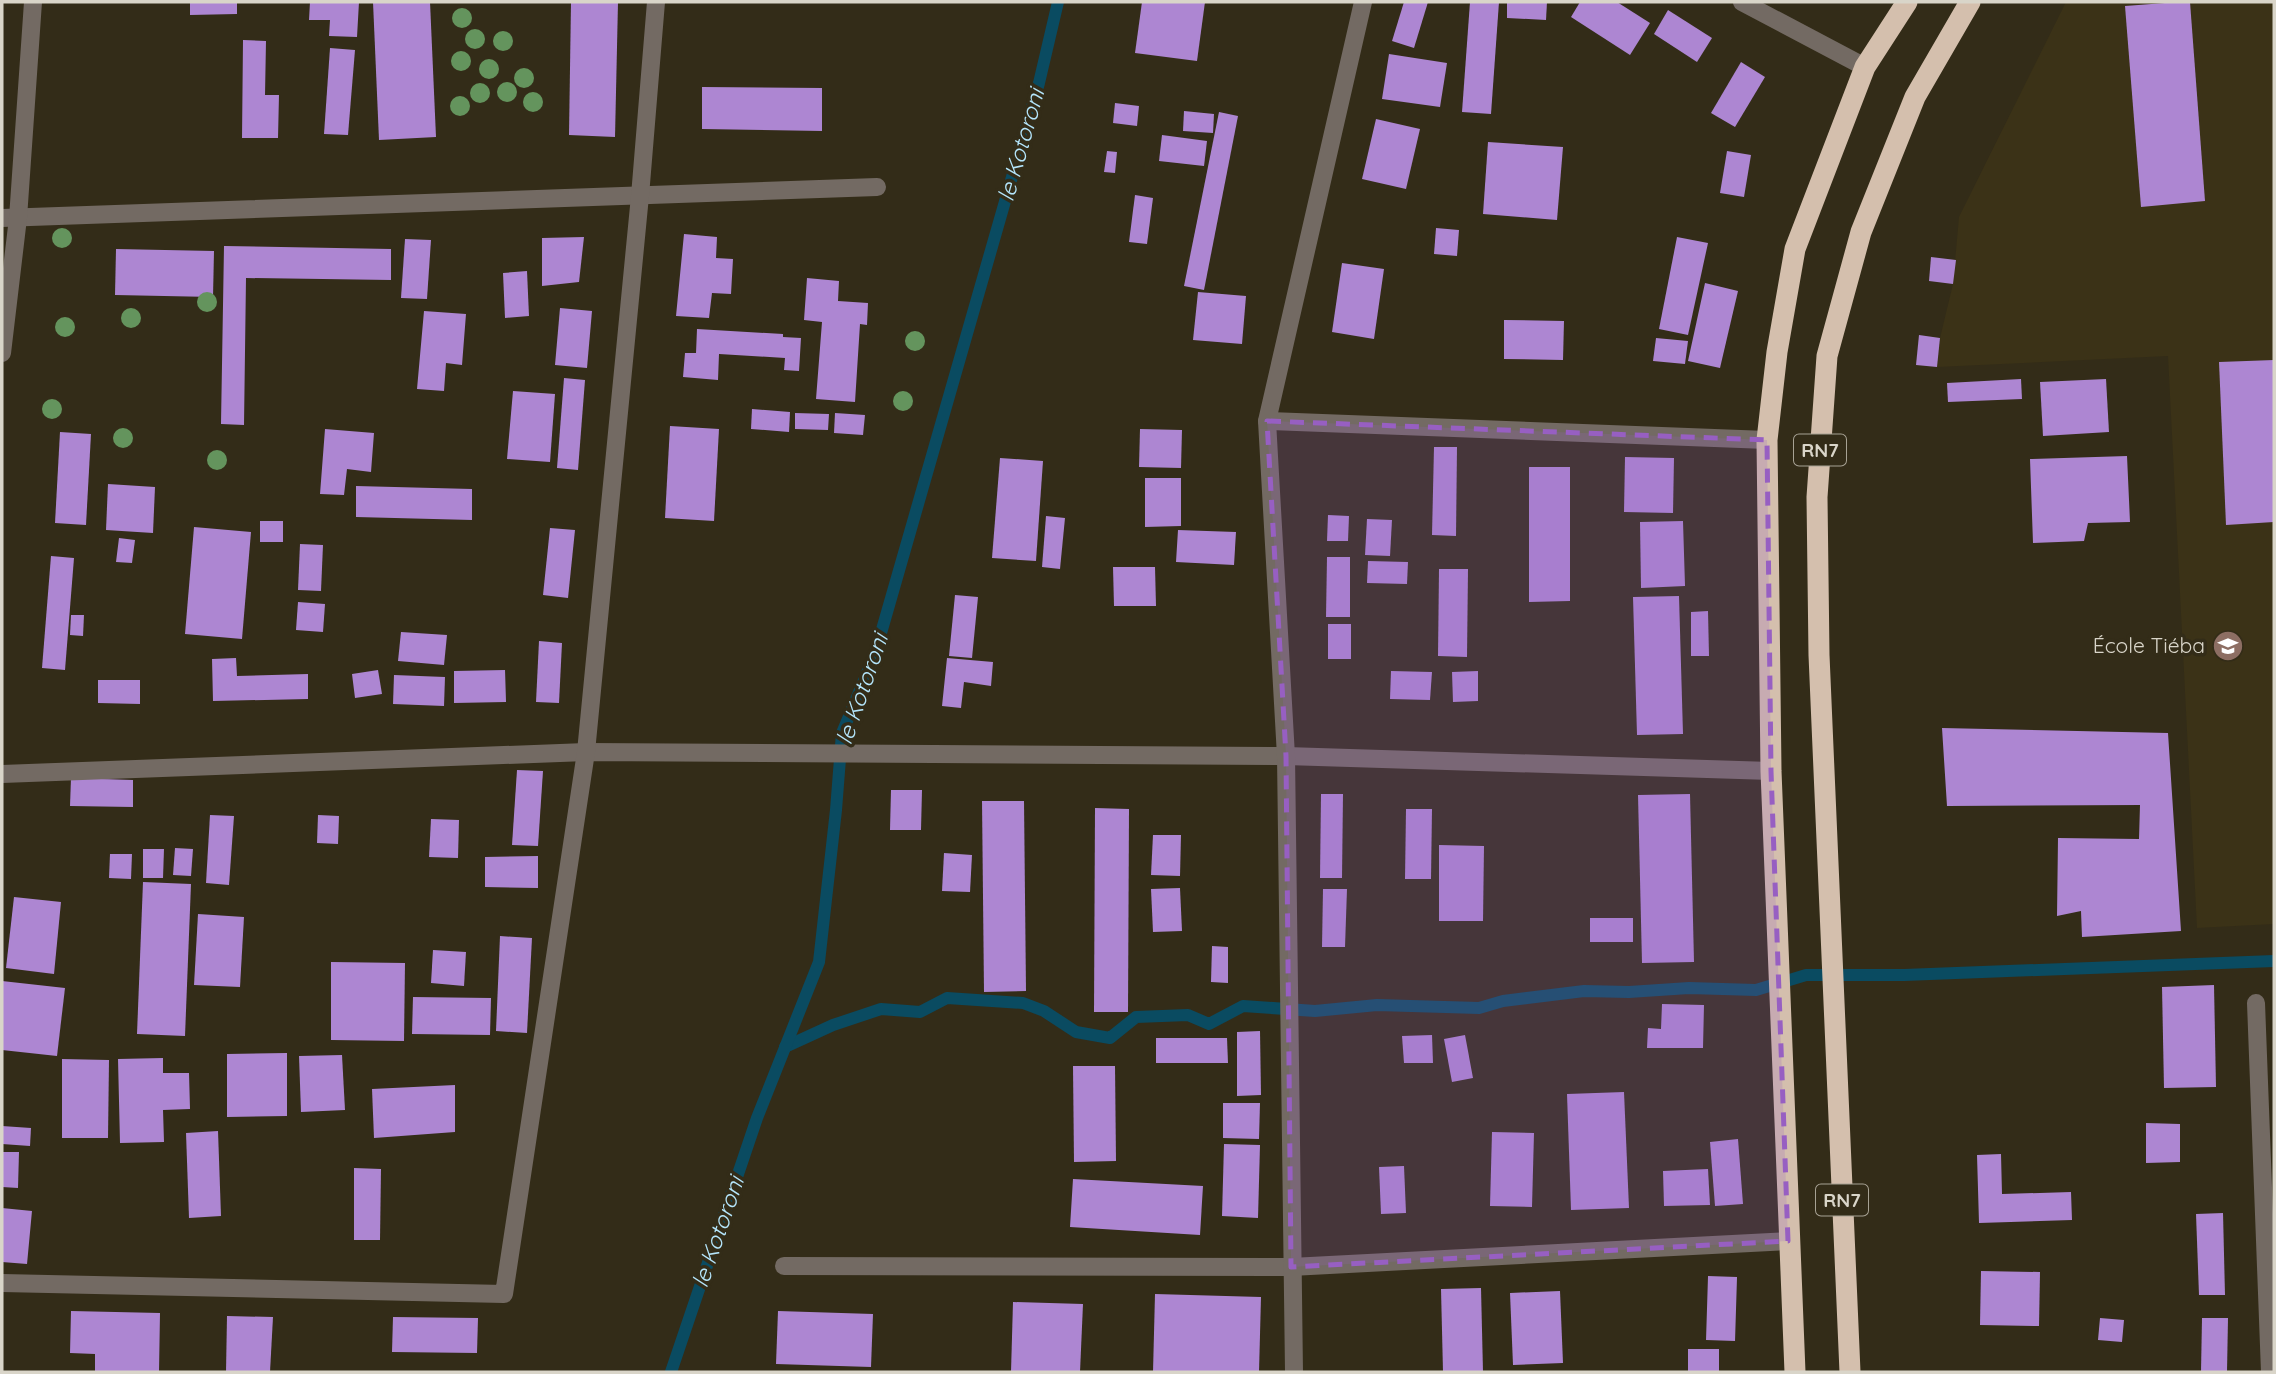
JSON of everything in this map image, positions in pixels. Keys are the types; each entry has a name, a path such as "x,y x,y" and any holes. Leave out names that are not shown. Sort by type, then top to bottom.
{"highway":[{"name":"RN7","path":"1795,1372 1771,771 1767,440 1777,352 1795,248 1866,67 1907,2"},
{"name":"RN7","path":"1850,1372 1819,654 1817,497 1827,356 1861,232 1916,97 1970,2"}],"street":[{"path":"2,353 10,218 33,2"},
{"path":"2,1283 504,1294 586,752 656,2"},
{"path":"1294,1372 1286,756 1267,421 1363,2"},
{"path":"1742,2 1866,67"},
{"path":"10,218 877,187"},
{"path":"1267,421 1767,440"},
{"path":"2,774 586,752 1286,756 1771,771"},
{"path":"2256,1003 2270,1372"},
{"path":"784,1266 1291,1267 1788,1241"}],"highlighted area":[{"path":"1267,421 1767,440 1771,771 1788,1241 1291,1267 1286,756"}],"shaded area":[{"name":"École Tiéba","path":"2066,2 2274,2 2274,924 2197,928 2168,356 1937,367 1940,338 1953,284 1959,217"}],"building":[{"path":"190,2 237,2 237,14 190,15"},
{"path":"310,2 359,2 357,37 329,36 330,20 309,20"},
{"path":"373,2 430,2 436,137 379,140"},
{"path":"571,2 618,2 615,137 569,135"},
{"path":"1142,2 1205,2 1197,61 1135,53"},
{"path":"1404,2 1428,2 1414,48 1392,41"},
{"path":"1470,2 1499,2 1491,114 1462,112"},
{"path":"1507,2 1547,2 1546,20 1507,18"},
{"path":"1580,2 1617,2 1650,23 1630,55 1571,17"},
{"path":"2190,2 2205,201 2141,207 2125,6"},
{"path":"1668,10 1712,38 1697,62 1654,34"},
{"path":"243,40 266,41 265,95 279,95 278,138 242,138"},
{"path":"330,48 355,50 348,135 324,134"},
{"path":"1389,54 1447,63 1440,107 1382,99"},
{"path":"1741,62 1765,77 1735,127 1711,113"},
{"path":"702,87 822,88 822,131 702,129"},
{"path":"1115,103 1139,106 1137,126 1113,123"},
{"path":"1184,111 1214,114 1213,133 1183,131"},
{"path":"1219,112 1238,116 1204,290 1184,286"},
{"path":"1376,119 1420,129 1406,189 1362,179"},
{"path":"1162,135 1207,141 1204,166 1159,161"},
{"path":"1488,142 1563,147 1557,220 1483,214"},
{"path":"1107,151 1117,152 1115,173 1104,172"},
{"path":"1727,151 1751,155 1744,197 1720,193"},
{"path":"1135,195 1153,198 1147,244 1129,242"},
{"path":"1436,228 1459,230 1457,256 1434,254"},
{"path":"684,234 717,237 716,258 733,259 731,294 712,293 709,318 676,316"},
{"path":"584,237 579,282 542,286 542,238"},
{"path":"1677,237 1708,243 1688,335 1659,329"},
{"path":"405,239 431,240 427,299 401,298"},
{"path":"224,246 391,249 391,280 246,278 244,425 221,424"},
{"path":"116,249 214,251 213,297 115,295"},
{"path":"1931,257 1956,260 1953,284 1929,281"},
{"path":"1342,263 1384,269 1374,339 1332,332"},
{"path":"527,271 529,316 505,318 503,273"},
{"path":"807,278 839,281 838,301 868,303 867,325 860,324 855,402 816,399 822,322 804,320"},
{"path":"1705,283 1738,291 1720,368 1688,361"},
{"path":"1198,292 1246,296 1242,344 1193,340"},
{"path":"560,308 592,311 587,368 555,365"},
{"path":"424,311 466,314 462,365 446,363 444,391 417,389"},
{"path":"1504,320 1564,321 1563,360 1504,359"},
{"path":"697,329 783,334 783,337 801,338 799,371 784,370 785,358 719,354 718,380 683,377 685,353 696,353"},
{"path":"1919,335 1940,338 1937,367 1916,365"},
{"path":"1656,338 1688,341 1685,364 1653,361"},
{"path":"2274,360 2274,522 2226,525 2219,362"},
{"path":"564,378 585,380 578,470 557,468"},
{"path":"2021,379 2022,399 1948,402 1947,383"},
{"path":"2106,379 2109,432 2043,436 2040,382"},
{"path":"513,391 555,394 550,462 507,459"},
{"path":"752,409 790,412 789,432 751,429"},
{"path":"795,413 829,414 828,430 795,429"},
{"path":"835,413 865,415 863,435 834,433"},
{"path":"670,426 719,429 714,521 665,518"},
{"path":"325,429 374,433 371,472 347,469 344,495 320,494"},
{"path":"1140,429 1182,430 1181,468 1139,467"},
{"path":"60,432 91,434 86,525 55,523"},
{"path":"1434,447 1457,447 1456,536 1432,535"},
{"path":"2127,456 2130,522 2088,523 2084,541 2033,543 2030,459"},
{"path":"1625,457 1674,458 1673,513 1624,512"},
{"path":"1000,458 1043,461 1036,561 992,558"},
{"path":"1529,467 1570,467 1570,601 1529,602"},
{"path":"1145,478 1181,478 1181,526 1145,527"},
{"path":"108,484 155,487 153,533 106,530"},
{"path":"356,486 472,489 472,520 356,517"},
{"path":"1328,515 1349,516 1348,541 1327,541"},
{"path":"1046,516 1065,518 1060,569 1042,567"},
{"path":"1367,519 1392,520 1390,556 1365,555"},
{"path":"260,521 283,521 283,542 260,542"},
{"path":"1683,521 1685,586 1641,588 1640,522"},
{"path":"194,527 251,532 242,639 185,634"},
{"path":"550,528 575,530 568,598 543,595"},
{"path":"1178,530 1236,532 1234,565 1176,562"},
{"path":"119,538 135,540 132,563 116,562"},
{"path":"300,544 323,545 321,591 298,590"},
{"path":"51,556 74,558 65,670 42,668"},
{"path":"1327,557 1350,557 1350,617 1326,617"},
{"path":"1368,561 1408,562 1407,584 1367,583"},
{"path":"1113,567 1155,567 1156,606 1114,606"},
{"path":"1439,569 1468,569 1467,657 1438,656"},
{"path":"955,595 978,597 972,658 949,656"},
{"path":"1679,596 1683,734 1637,735 1633,597"},
{"path":"298,602 325,604 323,632 296,630"},
{"path":"1708,611 1709,656 1691,656 1691,612"},
{"path":"71,615 84,615 83,636 70,635"},
{"path":"1328,624 1351,624 1351,659 1328,659"},
{"path":"401,632 447,635 444,665 398,661"},
{"path":"539,641 562,643 559,703 536,702"},
{"path":"236,658 237,676 308,674 308,699 213,701 212,659"},
{"path":"947,658 993,662 991,686 964,682 961,708 942,706"},
{"path":"378,670 382,694 355,698 352,674"},
{"path":"505,670 506,702 454,703 454,671"},
{"path":"1391,671 1432,672 1430,700 1390,699"},
{"path":"1478,671 1478,701 1453,702 1452,672"},
{"path":"394,675 445,677 444,706 393,704"},
{"path":"98,680 140,680 140,704 98,703"},
{"path":"1942,728 2168,733 2181,931 2082,937 2081,911 2057,916 2058,838 2139,839 2140,805 1947,806"},
{"path":"517,770 543,771 538,846 512,845"},
{"path":"71,778 133,780 133,807 70,806"},
{"path":"891,790 922,790 921,830 890,830"},
{"path":"1321,794 1343,794 1342,878 1320,878"},
{"path":"1690,794 1694,962 1642,963 1638,795"},
{"path":"982,801 1024,801 1026,991 984,992"},
{"path":"1095,808 1129,809 1128,1012 1094,1012"},
{"path":"1406,809 1432,809 1431,879 1405,879"},
{"path":"210,815 234,816 229,885 206,883"},
{"path":"318,815 339,816 338,844 317,843"},
{"path":"431,819 459,820 458,858 429,857"},
{"path":"1153,835 1181,835 1180,876 1151,875"},
{"path":"1439,845 1484,846 1483,921 1439,921"},
{"path":"175,848 193,849 191,876 173,875"},
{"path":"143,849 164,849 163,878 143,878"},
{"path":"944,853 972,855 970,892 942,891"},
{"path":"110,854 132,854 131,879 109,878"},
{"path":"538,856 538,888 485,887 485,857"},
{"path":"143,882 191,884 185,1036 137,1034"},
{"path":"1180,888 1182,931 1153,932 1151,889"},
{"path":"1323,889 1347,889 1345,947 1322,947"},
{"path":"14,897 61,902 54,974 6,968"},
{"path":"198,914 244,917 240,987 194,985"},
{"path":"1590,918 1633,918 1633,942 1590,942"},
{"path":"500,936 532,938 527,1033 496,1031"},
{"path":"1212,946 1228,947 1228,983 1211,982"},
{"path":"433,950 466,952 464,986 431,983"},
{"path":"331,962 405,963 404,1041 331,1040"},
{"path":"2,981 65,988 57,1056 2,1050"},
{"path":"2214,985 2216,1087 2164,1088 2162,987"},
{"path":"413,997 491,998 490,1035 412,1034"},
{"path":"1662,1004 1704,1005 1703,1048 1647,1048 1648,1028 1661,1029"},
{"path":"1260,1031 1261,1095 1237,1096 1237,1032"},
{"path":"1432,1035 1433,1063 1404,1063 1402,1036"},
{"path":"1465,1035 1473,1078 1452,1082 1444,1039"},
{"path":"1156,1038 1227,1038 1228,1063 1156,1063"},
{"path":"287,1053 287,1116 227,1117 227,1054"},
{"path":"342,1055 345,1110 301,1112 299,1056"},
{"path":"163,1058 163,1073 189,1073 190,1109 163,1110 164,1142 120,1143 118,1059"},
{"path":"62,1059 109,1060 108,1138 62,1138"},
{"path":"1073,1066 1115,1066 1116,1161 1074,1162"},
{"path":"455,1085 455,1132 374,1138 372,1089"},
{"path":"1624,1092 1629,1208 1571,1210 1567,1094"},
{"path":"1223,1103 1260,1103 1259,1139 1223,1138"},
{"path":"2146,1123 2180,1124 2180,1162 2146,1163"},
{"path":"2,1126 31,1128 30,1146 2,1144"},
{"path":"218,1131 221,1216 189,1218 186,1133"},
{"path":"1492,1132 1534,1133 1532,1207 1490,1206"},
{"path":"1738,1139 1743,1204 1715,1206 1710,1142"},
{"path":"1224,1144 1260,1145 1258,1218 1222,1216"},
{"path":"2,1152 19,1152 18,1188 2,1187"},
{"path":"2001,1154 2002,1194 2071,1192 2072,1220 1979,1223 1977,1155"},
{"path":"1404,1166 1406,1213 1381,1214 1379,1167"},
{"path":"354,1168 381,1169 380,1240 354,1240"},
{"path":"1708,1169 1710,1205 1664,1206 1663,1171"},
{"path":"1073,1179 1203,1186 1200,1235 1070,1227"},
{"path":"2,1208 32,1211 27,1264 2,1262"},
{"path":"2223,1213 2225,1295 2199,1295 2196,1214"},
{"path":"1981,1271 2040,1272 2039,1326 1980,1325"},
{"path":"1708,1276 1737,1277 1735,1341 1706,1340"},
{"path":"1481,1288 1483,1372 1443,1372 1441,1289"},
{"path":"1560,1291 1563,1363 1513,1365 1510,1293"},
{"path":"1155,1294 1261,1297 1259,1372 1153,1372"},
{"path":"1013,1302 1083,1304 1080,1372 1011,1372"},
{"path":"71,1311 160,1313 159,1372 95,1372 95,1354 70,1353"},
{"path":"778,1311 873,1314 871,1367 776,1364"},
{"path":"227,1316 273,1317 270,1372 226,1372"},
{"path":"393,1317 478,1318 477,1353 392,1352"},
{"path":"2100,1318 2124,1320 2122,1342 2098,1340"},
{"path":"2202,1318 2228,1318 2227,1372 2201,1372"},
{"path":"1688,1349 1719,1349 1719,1372 1688,1372"}],"waterway":[{"name":"le Kotoroni","path":"671,1372 757,1118 819,962 842,733 875,654 1039,83 1058,2"},
{"path":"785,1047 833,1025 881,1009 920,1012 947,998 1023,1003 1044,1011 1076,1032 1110,1038 1136,1017 1188,1015 1209,1024 1243,1006 1315,1011 1377,1005 1479,1008 1503,1001 1584,991 1629,992 1689,988 1756,990 1806,975 1904,975 2274,961"}],"place":[{"name":"École Tiéba","path":"2228,646"}]}
